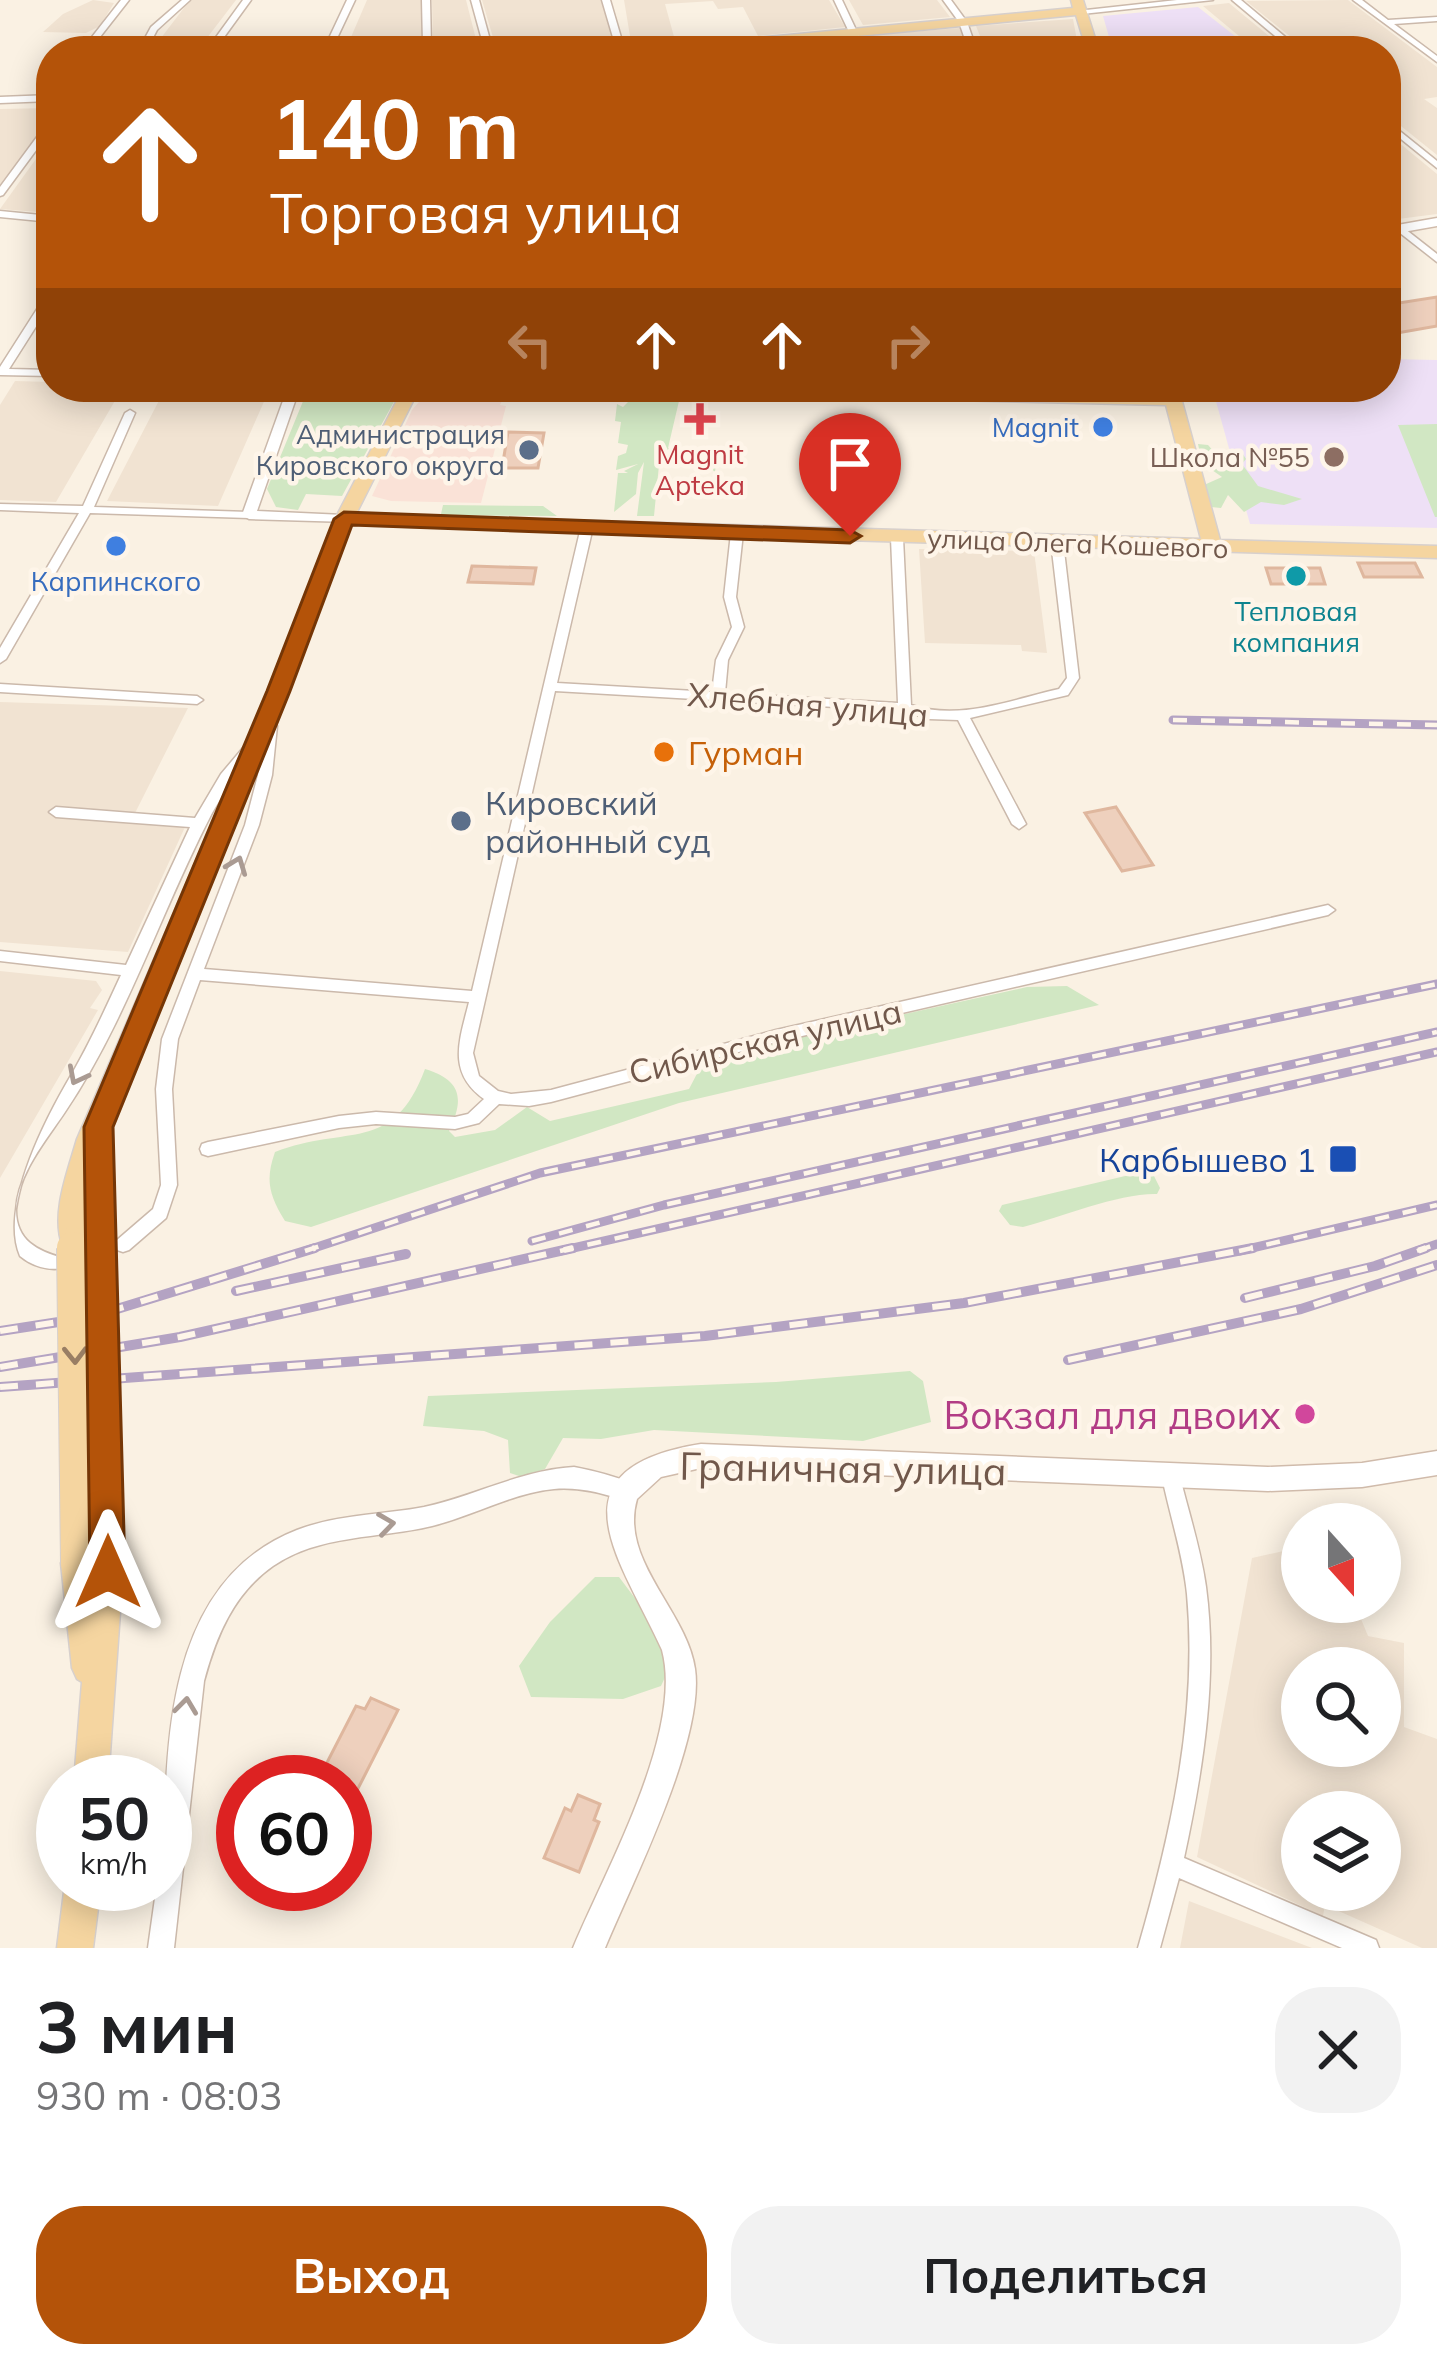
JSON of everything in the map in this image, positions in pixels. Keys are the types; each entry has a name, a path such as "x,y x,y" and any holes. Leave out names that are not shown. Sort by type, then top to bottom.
{"main road":[{"path":"824,36 1079,5 1088,36"},
{"path":"1401,229 1437,222"},
{"path":"92,1755 88,1245 80,1164 274,701 344,519 404,402"},
{"path":"1173,402 1212,546"},
{"name":"улица Олега Кошевого","path":"344,519 1437,552"},
{"name":"Граничная улица","path":"626,1491 649,1468 701,1456 1171,1477 1362,1475 1437,1463"},
{"path":"589,1948 674,1738 683,1700 674,1644 622,1538 620,1508 626,1491"},
{"path":"75,1948 80,1911"}],"street":[{"path":"97,36 125,0"},
{"path":"150,36 186,0"},
{"path":"221,36 248,0"},
{"path":"334,36 351,0"},
{"path":"426,0 427,36"},
{"path":"475,0 485,36"},
{"path":"606,0 617,36"},
{"path":"838,0 858,36"},
{"path":"946,0 969,36"},
{"path":"1079,5 1208,0"},
{"path":"1236,0 1280,36"},
{"path":"1357,0 1437,59"},
{"path":"1385,22 1437,19"},
{"path":"0,100 36,99"},
{"path":"1401,135 1437,165"},
{"path":"0,193 36,144"},
{"path":"0,214 36,218"},
{"path":"1401,235 1437,259"},
{"path":"1,372 36,318"},
{"path":"1,372 36,373"},
{"path":"249,515 289,402"},
{"path":"1,655 87,509 130,413"},
{"name":"улица Олега Кошевого","path":"0,507 344,519"},
{"path":"495,1098 476,1086 467,1071 465,1054 587,527"},
{"path":"718,694 722,660 738,627 730,597 736,532"},
{"path":"897,538 905,707"},
{"name":"Хлебная улица","path":"550,687 905,707 929,715 962,716 1063,692 1073,678 1057,542"},
{"path":"0,688 197,700"},
{"path":"257,740 230,769 199,823 69,1093 16,1182 8,1205 15,1240 36,1258 88,1245 160,1213 169,1185 166,1063 170,1039 252,825 265,775 274,701"},
{"path":"962,716 1019,824"},
{"path":"56,812 199,823"},
{"name":"Сибирская улица","path":"208,1149 358,1120 455,1124 473,1119 495,1098 537,1097 697,1055 1328,910"},
{"path":"0,956 130,971"},
{"path":"196,974 478,997"},
{"path":"160,1948 190,1675 209,1622 243,1575 273,1552 303,1538 448,1512 553,1477 594,1477 626,1491"},
{"path":"1149,1948 1174,1865 1199,1676 1197,1592 1171,1477"},
{"path":"1174,1865 1368,1948"}],"shaded area":[{"path":"93,0 114,3 100,26 86,33 43,32 63,14"},
{"path":"190,0 236,0 208,36 162,36"},
{"path":"367,0 422,0 421,36 351,36"},
{"path":"432,0 466,0 475,36 433,36"},
{"path":"482,0 603,0 613,36 493,36"},
{"path":"624,0 829,0 845,27 758,36 743,7 718,9 713,1 665,4 674,36 630,36"},
{"path":"849,0 937,0 950,17 863,25"},
{"path":"1348,0 1396,36 1289,36 1246,1"},
{"path":"1229,3 1269,36 1239,36 1203,6"},
{"path":"1198,7 1235,36 1109,36 1103,16"},
{"path":"1073,19 1076,36 980,36 976,26"},
{"path":"960,28 963,36 872,36"},
{"path":"1401,40 1437,67 1437,97 1424,99 1437,108 1437,155 1401,126"},
{"path":"36,108 36,140 0,189 0,109"},
{"path":"1401,144 1437,174 1437,214 1401,219"},
{"path":"36,159 36,212 0,209"},
{"name":"Школа №55","path":"1401,359 1437,360 1437,528 1250,524 1216,402 1401,402"},
{"path":"15,381 36,382 36,402 114,402 56,502 0,500 0,405"},
{"path":"158,402 264,402 218,506 107,501"},
{"path":"419,402 501,402 506,406 481,503 391,501 372,496"},
{"path":"919,549 1034,551 1047,653 1022,651 1021,645 925,643"},
{"path":"0,702 188,708 134,815 55,808 50,814 185,827 128,952 0,942"},
{"path":"0,971 96,981 102,990 90,1008 98,1010 0,1178"},
{"path":"1281,1552 1281,1623 1363,1623 1368,1636 1404,1643 1404,1727 1437,1739 1437,1948 1422,1948 1339,1911 1401,1911 1401,1791 1281,1791 1281,1896 1197,1857 1252,1558"},
{"path":"1189,1901 1312,1948 1180,1948"}],"green space":[{"path":"303,402 394,402 342,496 306,494 298,510 276,507 267,489"},
{"path":"628,402 679,402 668,448 717,456 715,472 707,465 659,465 654,516 637,516 644,462 636,494 614,512 618,473 628,473 624,471 638,464 616,470 618,456 626,453 628,445 618,443 621,422 615,421 617,404 623,407"},
{"path":"1437,424 1437,517 1435,517 1398,425"},
{"path":"1198,444 1208,445 1225,464 1230,462 1227,451 1241,451 1246,459 1242,464 1258,486 1302,499 1284,505 1261,502 1244,512 1228,495 1221,508 1211,507 1204,485 1222,477 1202,463"},
{"path":"443,505 543,506 557,516 420,515 441,514"},
{"path":"1067,986 1099,1005 679,1103 311,1227 285,1221 272,1195 270,1171 275,1152 382,1126 412,1096 425,1069 453,1085 458,1100 449,1131 455,1137 495,1130 527,1107 550,1121 689,1089 701,1066 724,1054 1027,987"},
{"path":"1138,1173 1154,1176 1160,1188 1157,1194 1108,1201 1023,1227 1010,1225 999,1211 1002,1205"},
{"path":"910,1371 923,1381 931,1422 863,1441 654,1430 601,1439 563,1438 545,1469 522,1477 510,1473 508,1440 484,1431 423,1426 428,1396 776,1382"},
{"path":"595,1577 619,1577 656,1626 670,1666 661,1686 623,1699 531,1697 519,1666 550,1622"}],"building":[{"path":"1437,297 1437,326 1401,332 1401,303"},
{"name":"Администрация Кировского округа","path":"508,432 544,433 538,468 502,468"},
{"path":"1358,563 1415,563 1422,577 1364,577"},
{"path":"472,566 536,568 533,584 468,582"},
{"name":"Тепловая компания","path":"1266,568 1320,568 1325,584 1271,584"},
{"path":"1116,807 1153,865 1122,871 1085,813"},
{"path":"371,1698 398,1710 372,1761 372,1755 331,1755 356,1706 365,1709"},
{"path":"578,1795 600,1804 594,1820 599,1822 579,1872 544,1858 565,1808 571,1811"}],"railway":[{"path":"1173,720 1437,725"},
{"path":"305,1251 540,1173 1437,984"},
{"path":"532,1241 664,1205 1437,1032"},
{"path":"560,1251 1437,1052"},
{"path":"1247,1249 1437,1205"},
{"path":"1417,1251 1437,1244"},
{"path":"0,1331 91,1317 315,1248"},
{"path":"0,1367 180,1337 573,1248"},
{"path":"1247,1249 1253,1248"},
{"path":"1245,1298 1375,1266 1426,1248"},
{"path":"0,1387 705,1336 964,1303 1247,1249"},
{"path":"1239,1251 1247,1249"},
{"path":"236,1291 406,1254"},
{"path":"1068,1360 1301,1309 1437,1265"}],"place":[{"name":"Magnit Apteka","path":"700,419"},
{"name":"Magnit","path":"1103,427"},
{"name":"Администрация Кировского округа","path":"529,450"},
{"name":"Школа №55","path":"1334,457"},
{"name":"Карпинского","path":"116,546"},
{"name":"Тепловая компания","path":"1296,576"},
{"name":"Гурман","path":"664,752"},
{"name":"Кировский районный суд","path":"461,821"},
{"name":"Карбышево 1","path":"1343,1159"},
{"name":"Вокзал для двоих","path":"1305,1414"}],"route":[{"path":"108,1572 98,1127 279,691 344,519 850,536"}]}
